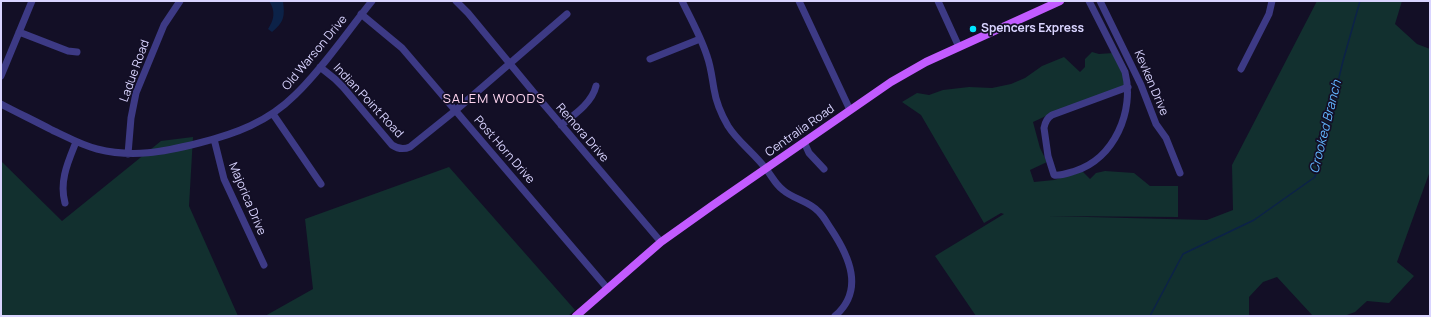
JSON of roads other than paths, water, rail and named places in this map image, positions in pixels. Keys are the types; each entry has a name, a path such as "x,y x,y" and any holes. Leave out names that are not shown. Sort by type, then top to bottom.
{"main road":[{"name":"Centralia Road","path":"576,316 661,242 910,70 1060,1"}],"street":[{"path":"1,76 32,1"},
{"name":"Ladue Road","path":"128,154 131,118 136,94 164,24 180,1"},
{"name":"Old Warson Drive","path":"1,104 76,142 98,149 128,154 163,152 214,139 246,129 273,114 295,95 320,67 372,1"},
{"name":"Remora Drive","path":"456,1 468,13 661,242"},
{"path":"682,1 711,67 716,99 723,117 735,135 766,169 783,191 811,205 820,212 847,255 851,266 852,289 846,303 835,316"},
{"path":"799,1 850,110"},
{"path":"938,1 959,47"},
{"path":"1089,1 1125,72 1128,87 1126,113 1116,134 1105,151 1098,158 1084,168 1060,175 1054,175 1048,156 1044,128 1044,124 1048,117 1128,87"},
{"name":"Kevken Drive","path":"1100,1 1141,85 1156,124 1166,138 1180,174"},
{"path":"1241,69 1269,14 1272,1"},
{"name":"Post Horn Drive","path":"361,14 402,48 608,289"},
{"path":"456,110 567,14"},
{"path":"19,32 68,51 77,52"},
{"path":"650,60 700,39"},
{"name":"Indian Point Road","path":"320,67 343,87 395,147 402,149 410,147 456,110"},
{"path":"561,125 590,99 596,86"},
{"path":"273,114 321,184"},
{"name":"Majorica Drive","path":"214,139 224,179 264,265"},
{"path":"65,203 63,192 64,177 76,142"},
{"path":"804,142 809,153 824,169"}],"water":[{"path":"269,1 283,1 284,7 283,19 272,32 268,29 272,22 273,15 273,8"}],"waterway":[{"name":"Crooked Branch","path":"1150,316 1183,254 1254,220 1315,177 1343,61 1360,1"}],"place":[{"name":"Spencers Express","path":"973,29"}],"district":[{"name":"SALEM WOODS","path":"494,99"}]}
